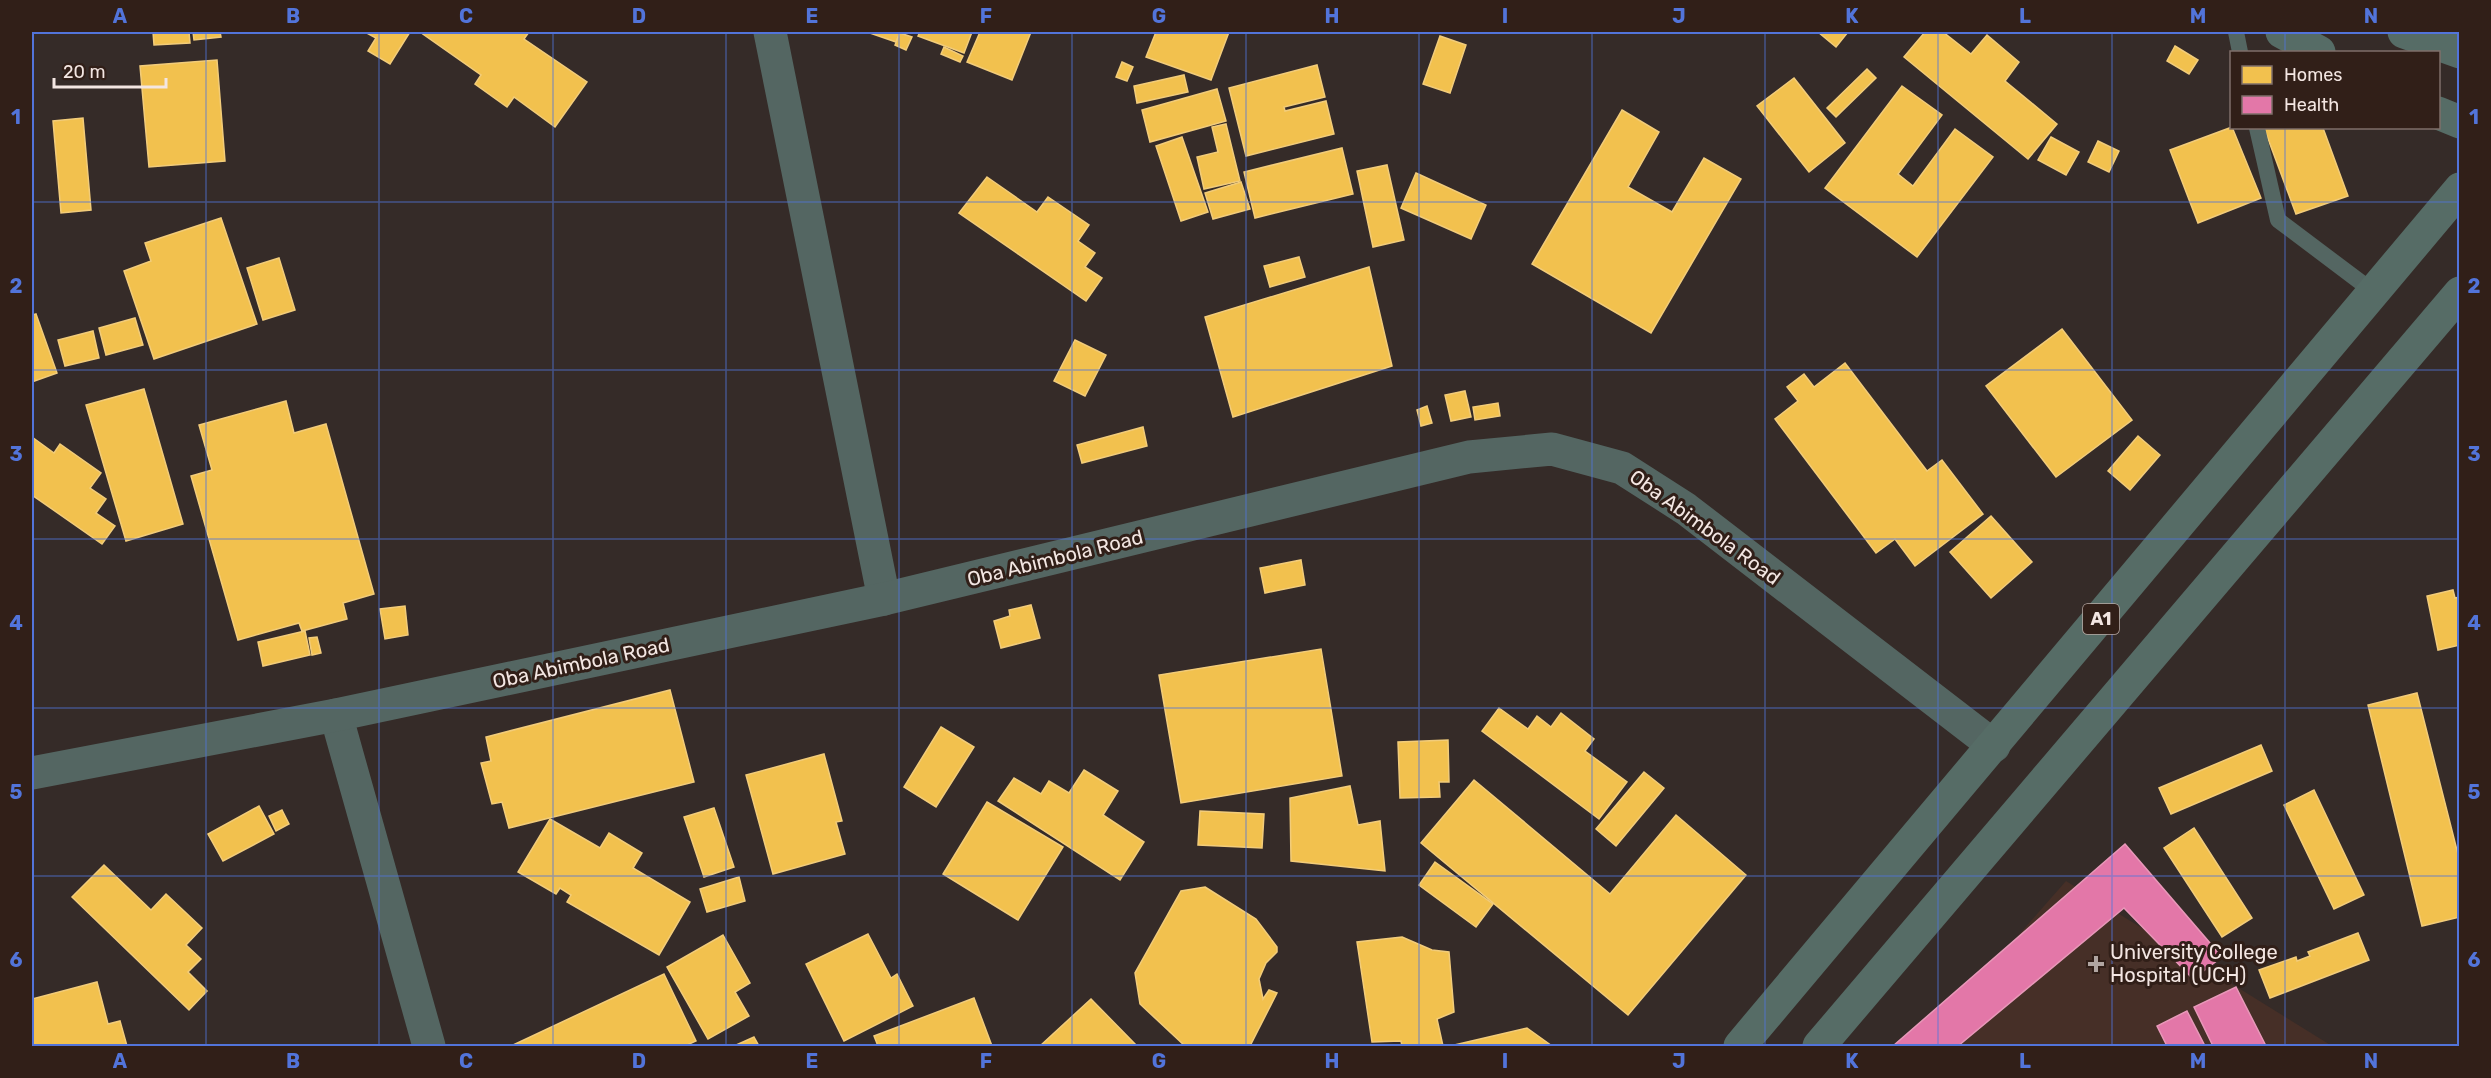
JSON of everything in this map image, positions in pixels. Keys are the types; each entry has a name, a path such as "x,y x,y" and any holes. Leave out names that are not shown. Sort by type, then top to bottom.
{"highway":[{"path":"2282,32 2317,51"},
{"path":"2404,32 2460,52"},
{"path":"2440,112 2460,122"},
{"name":"A1","path":"1740,1047 2460,189"},
{"path":"1819,1047 2460,293"}],"street":[{"path":"770,32 884,599"},
{"name":"Oba Abimbola Road","path":"32,773 336,715 884,599 1469,457 1552,449 1622,468 1686,509 1994,746"},
{"path":"336,715 429,1047"}],"lane":[{"path":"2236,32 2240,51"},
{"path":"2256,129 2278,220 2375,293"}],"shaded area":[{"name":"University College Hospital (UCH)","path":"2066,881 2332,1046 1921,1046"}],"building: Homes":[{"path":"153,32 189,32 190,43 154,45"},
{"path":"193,32 220,32 221,37 194,40"},
{"path":"365,32 410,32 390,64 368,51 376,38"},
{"path":"420,32 529,32 524,39 587,82 555,127 514,97 507,107 475,84 481,75"},
{"path":"867,32 900,32 896,42"},
{"path":"920,32 972,32 964,53 918,36"},
{"path":"980,32 1031,32 1012,80 967,62"},
{"path":"1156,32 1229,32 1211,80 1146,57"},
{"path":"1818,32 1848,32 1836,47"},
{"path":"1925,32 1943,32 1971,54 1987,35 2019,62 2005,81 2057,124 2028,159 1904,57"},
{"path":"900,33 912,37 906,50 895,45"},
{"path":"1440,36 1466,45 1450,93 1423,84"},
{"path":"2175,46 2198,60 2189,74 2167,61"},
{"path":"944,47 963,56 960,62 941,54"},
{"path":"217,60 225,161 149,167 140,66"},
{"path":"1122,62 1133,67 1127,81 1116,77"},
{"path":"1317,65 1325,97 1284,107 1285,111 1326,101 1334,134 1246,156 1229,88"},
{"path":"1867,69 1876,78 1836,117 1827,108"},
{"path":"1184,75 1188,92 1137,103 1134,86"},
{"path":"1794,78 1845,143 1809,172 1757,106"},
{"path":"1902,86 1942,115 1898,174 1913,186 1955,129 1993,157 1917,257 1825,188"},
{"path":"1217,89 1226,121 1150,142 1142,110"},
{"path":"1622,110 1659,132 1628,187 1672,212 1704,158 1741,179 1651,333 1532,264"},
{"path":"83,118 91,210 61,213 53,121"},
{"path":"1226,124 1240,181 1204,189 1197,157 1218,152 1212,127"},
{"path":"2230,128 2233,129 2261,198 2198,223 2170,150"},
{"path":"2264,129 2323,129 2348,196 2296,214"},
{"path":"1182,137 1208,212 1181,221 1156,146"},
{"path":"2051,137 2079,152 2066,175 2038,160"},
{"path":"2098,141 2119,151 2109,172 2088,162"},
{"path":"1342,148 1353,194 1255,218 1244,172"},
{"path":"1387,165 1404,240 1373,247 1357,171"},
{"path":"1416,173 1486,205 1471,239 1401,208"},
{"path":"987,177 1037,212 1048,197 1089,225 1078,241 1095,253 1085,267 1102,278 1086,301 959,213"},
{"path":"1241,182 1250,209 1213,219 1205,193"},
{"path":"221,218 257,324 154,359 124,271 151,261 145,243"},
{"path":"1299,257 1305,277 1270,287 1264,266"},
{"path":"279,258 295,310 263,320 247,268"},
{"path":"1369,267 1392,366 1233,417 1205,317"},
{"path":"36,314 57,373 32,382 32,315"},
{"path":"135,318 143,345 106,355 99,328"},
{"path":"2062,329 2132,420 2056,477 1986,386"},
{"path":"93,331 99,358 65,366 58,340"},
{"path":"1075,340 1106,355 1085,396 1054,381"},
{"path":"1845,363 1927,471 1942,460 1983,514 1915,566 1895,539 1876,553 1775,419 1798,401 1787,387 1804,374 1814,387"},
{"path":"144,389 183,524 126,541 86,405"},
{"path":"1465,391 1471,417 1451,421 1445,395"},
{"path":"286,401 294,433 326,424 374,594 343,603 347,619 302,631 299,623 238,640 191,476 212,470 199,425"},
{"path":"1498,403 1500,416 1475,420 1473,407"},
{"path":"1427,406 1432,423 1421,426 1417,410"},
{"path":"1143,427 1147,446 1082,463 1077,445"},
{"path":"2138,436 2160,455 2130,490 2108,471"},
{"path":"32,437 54,453 60,444 101,473 90,488 106,499 96,513 115,526 102,544 32,495"},
{"path":"1991,516 2032,562 1991,598 1950,552"},
{"path":"1301,560 1305,585 1265,593 1260,568"},
{"path":"2453,590 2455,598 2460,597 2460,645 2438,650 2427,596"},
{"path":"1031,605 1040,638 1001,648 994,621 1010,616 1009,610"},
{"path":"405,606 408,635 385,639 380,609"},
{"path":"305,631 310,655 263,666 258,642"},
{"path":"317,637 321,653 312,655 309,638"},
{"path":"1321,649 1342,776 1181,803 1159,675"},
{"path":"670,690 694,782 509,828 502,802 492,804 481,763 491,761 486,737"},
{"path":"2417,693 2460,862 2460,917 2422,926 2368,705"},
{"path":"1499,708 1528,729 1537,716 1551,727 1561,713 1594,739 1585,751 1627,782 1599,819 1482,731"},
{"path":"941,727 974,747 936,807 904,787"},
{"path":"1448,740 1449,782 1439,782 1440,797 1400,798 1398,742"},
{"path":"2261,745 2272,771 2171,814 2159,788"},
{"path":"824,754 842,821 836,822 845,854 773,874 746,775"},
{"path":"1084,770 1118,791 1103,815 1144,842 1120,880 998,801 1014,778 1041,794 1049,781 1069,793"},
{"path":"1644,772 1664,788 1616,846 1596,829"},
{"path":"1474,780 1610,894 1676,815 1746,875 1628,1015 1421,843"},
{"path":"1350,786 1358,825 1380,821 1385,871 1291,861 1290,798"},
{"path":"2314,790 2364,895 2334,909 2284,805"},
{"path":"987,802 1063,847 1018,920 943,874"},
{"path":"259,806 274,834 223,861 208,834"},
{"path":"714,808 734,867 704,877 684,817"},
{"path":"282,810 289,824 276,831 269,816"},
{"path":"1200,811 1264,814 1262,848 1198,845"},
{"path":"550,819 600,848 609,833 642,853 633,868 690,902 659,955 567,902 571,895 560,888 556,894 518,872"},
{"path":"2194,828 2252,918 2222,937 2164,848"},
{"path":"1435,862 1493,904 1476,927 1419,885"},
{"path":"104,865 151,910 166,894 202,928 186,945 201,959 188,972 207,991 189,1010 72,897"},
{"path":"739,877 745,901 707,912 700,889"},
{"path":"1205,887 1256,919 1277,947 1277,952 1266,963 1259,979 1263,999 1269,990 1277,993 1250,1046 1185,1046 1140,1004 1135,973 1181,891"},
{"path":"2358,933 2369,960 2270,998 2259,970 2296,957 2297,961 2310,956 2308,952"},
{"path":"868,934 891,978 897,974 913,1006 844,1041 806,964"},
{"path":"723,935 750,983 735,992 749,1016 708,1039 667,967"},
{"path":"1402,937 1432,950 1449,952 1454,1012 1437,1019 1443,1046 1402,1046 1401,1041 1372,1042 1357,942"},
{"path":"664,974 696,1041 685,1046 511,1046"},
{"path":"97,982 108,1024 120,1021 127,1046 32,1046 32,999"},
{"path":"974,998 992,1046 878,1046 874,1036"},
{"path":"1091,999 1137,1046 1040,1046"},
{"path":"1527,1028 1552,1046 1450,1046"},
{"path":"754,1037 759,1046 734,1046"}],"building: Health":[{"path":"2125,844 2222,957 2193,979 2124,908 1958,1046 1893,1046"},
{"path":"2236,987 2266,1046 2213,1046 2194,1007"},
{"path":"2187,1011 2205,1046 2167,1046 2157,1026"}],"place":[{"name":"University College Hospital (UCH)","path":"2096,964"}]}
